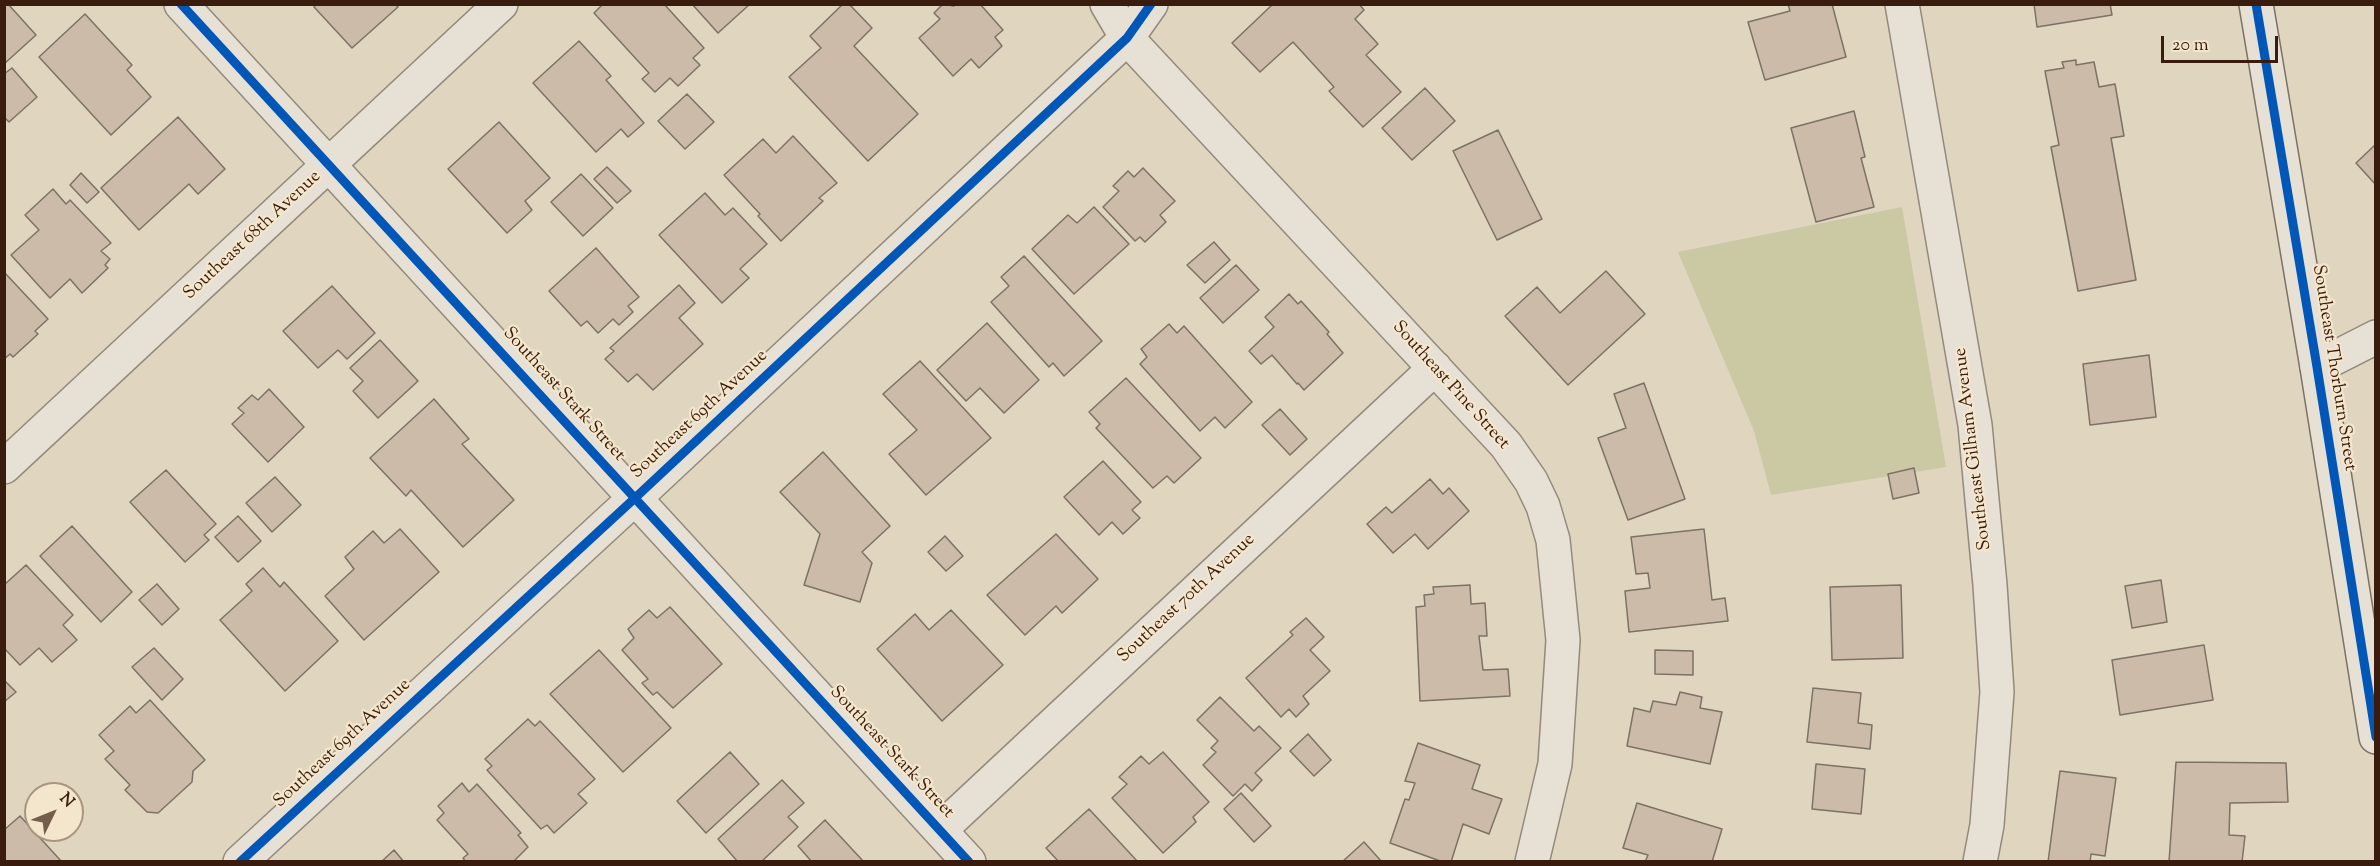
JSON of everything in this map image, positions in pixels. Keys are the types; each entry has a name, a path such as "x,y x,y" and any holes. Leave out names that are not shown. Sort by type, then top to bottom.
{"street":[{"name":"Southeast Stark Street","path":"181,4 969,861"},
{"name":"Southeast 68th Avenue","path":"4,467 501,4"},
{"name":"Southeast Pine Street","path":"1107,4 1127,38 1506,445 1543,506 1553,540 1563,640 1555,764 1532,861"},
{"name":"Southeast 69th Avenue","path":"240,861 635,498 1127,38 1151,4"},
{"name":"Southeast Gilham Avenue","path":"1902,4 1973,415 1990,585 1997,692 1987,825 1980,861"},
{"name":"Southeast Thorburn Street","path":"2256,4 2376,737"},
{"path":"2317,367 2376,337"},
{"name":"Southeast 70th Avenue","path":"940,830 1435,369"}],"shaded area":[{"path":"1902,207 1946,467 1771,495 1754,431 1678,252"}],"building":[{"path":"4,4 8,4 36,35 4,64"},
{"path":"316,4 395,4 398,7 352,48 314,7"},
{"path":"603,4 664,4 704,48 693,58 700,65 678,86 670,78 655,92 642,79 649,73 594,13"},
{"path":"692,4 750,4 718,33"},
{"path":"843,4 849,4 872,28 854,46 918,114 868,161 789,77 821,48 810,36"},
{"path":"943,4 954,6 956,4 980,4 1003,30 995,37 1002,46 979,68 971,59 953,76 919,38 940,19 934,13"},
{"path":"1273,4 1359,4 1364,10 1355,19 1378,44 1366,55 1401,92 1363,127 1329,91 1334,87 1293,42 1260,72 1232,43"},
{"path":"1788,4 1832,4 1846,57 1765,80 1748,22 1790,11"},
{"path":"2034,4 2110,4 2112,15 2037,27"},
{"path":"85,14 132,65 127,70 151,97 111,135 39,57"},
{"path":"579,41 611,76 606,80 644,123 628,137 621,129 596,152 533,83"},
{"path":"2076,60 2076,65 2094,62 2099,87 2115,84 2124,136 2111,138 2136,280 2078,291 2051,147 2059,145 2045,71 2064,68 2062,62"},
{"path":"12,68 37,97 9,122 4,117 4,74"},
{"path":"1425,88 1455,121 1412,160 1382,128"},
{"path":"687,94 714,122 685,149 658,121"},
{"path":"1854,111 1865,157 1861,158 1874,207 1816,222 1791,128"},
{"path":"178,117 225,169 198,194 189,184 139,230 101,188"},
{"path":"499,122 550,178 525,201 532,210 507,233 448,169"},
{"path":"1498,130 1542,219 1497,240 1453,151"},
{"path":"793,136 837,183 819,198 823,201 781,241 724,175 763,139 776,153"},
{"path":"2376,144 2376,185 2356,163"},
{"path":"607,167 631,191 617,203 594,179"},
{"path":"1143,168 1175,201 1160,215 1166,222 1145,242 1140,237 1135,241 1103,207 1119,191 1113,186 1128,171 1134,177"},
{"path":"81,173 99,192 87,203 70,185"},
{"path":"581,174 613,208 583,236 551,202"},
{"path":"53,189 66,204 70,200 111,243 101,251 110,259 105,265 108,268 82,293 70,279 50,298 11,255 39,230 25,215"},
{"path":"705,193 725,215 733,208 767,244 740,269 749,278 722,303 659,235"},
{"path":"1094,207 1129,244 1074,294 1032,249 1068,215 1077,223"},
{"path":"1214,242 1230,260 1205,283 1187,265"},
{"path":"596,248 639,297 628,306 633,312 619,325 613,319 598,333 587,321 581,326 549,291"},
{"path":"1024,256 1102,341 1064,376 1053,363 1049,367 991,302 1009,286 1001,277"},
{"path":"1236,265 1259,290 1223,323 1200,298"},
{"path":"1606,271 1645,314 1568,385 1505,316 1537,287 1560,313"},
{"path":"4,272 48,319 35,331 38,334 13,357 10,354 4,359"},
{"path":"679,285 695,303 679,318 703,344 653,390 637,374 628,382 605,359 614,351 610,348"},
{"path":"332,286 375,333 347,359 338,350 318,368 283,331"},
{"path":"1289,294 1298,304 1301,301 1329,332 1327,334 1343,353 1304,390 1272,355 1261,364 1249,351 1274,327 1265,317"},
{"path":"987,323 1039,380 1004,413 980,388 966,401 937,370"},
{"path":"1169,324 1177,333 1184,326 1252,402 1225,428 1215,417 1200,431 1140,364 1147,357 1141,349"},
{"path":"380,340 418,381 378,418 353,391 363,381 350,368"},
{"path":"2149,355 2156,417 2090,425 2083,364"},
{"path":"920,361 991,438 926,495 889,454 917,430 883,394"},
{"path":"1126,378 1201,458 1174,483 1167,476 1153,488 1096,428 1100,424 1089,412"},
{"path":"1644,383 1685,499 1628,520 1598,438 1626,428 1614,394"},
{"path":"269,389 304,427 268,462 232,424 244,413 238,408 252,395 258,400"},
{"path":"434,399 469,439 462,444 514,500 463,547 411,490 406,496 370,458"},
{"path":"1280,409 1307,439 1290,455 1262,425"},
{"path":"823,452 890,526 862,552 872,563 860,602 804,585 820,534 780,492"},
{"path":"1103,461 1141,502 1132,510 1140,518 1123,534 1112,522 1099,535 1064,497"},
{"path":"1914,468 1919,493 1893,499 1888,474"},
{"path":"166,470 216,524 204,535 209,540 185,562 130,502"},
{"path":"275,477 301,505 272,532 246,503"},
{"path":"1430,479 1443,494 1449,488 1469,511 1428,549 1415,534 1393,553 1367,524 1386,507 1392,513"},
{"path":"238,516 261,541 238,562 215,537"},
{"path":"72,526 132,592 101,622 40,556"},
{"path":"400,529 439,572 364,640 325,596 354,569 345,557 373,531 384,543"},
{"path":"1704,529 1712,600 1725,598 1728,621 1629,632 1625,591 1650,588 1648,573 1636,574 1631,537"},
{"path":"1056,534 1098,579 1062,613 1056,606 1025,635 987,595"},
{"path":"945,536 963,556 946,571 928,552"},
{"path":"26,565 73,615 63,625 77,640 52,662 39,648 20,665 4,648 4,585"},
{"path":"263,568 280,587 284,582 338,641 285,691 220,620 252,591 246,584"},
{"path":"2161,580 2167,622 2132,628 2125,586"},
{"path":"157,584 179,609 162,625 139,600"},
{"path":"1470,585 1471,604 1485,603 1487,636 1479,636 1483,670 1508,669 1510,696 1420,701 1416,607 1425,606 1424,595 1434,594 1433,587"},
{"path":"1901,585 1903,658 1832,660 1830,587"},
{"path":"670,607 722,664 673,708 657,692 653,695 642,683 648,679 622,650 634,638 628,629 649,610 657,618"},
{"path":"951,610 1003,665 942,721 877,649 915,614 929,630"},
{"path":"1306,618 1324,637 1310,650 1330,671 1303,696 1309,704 1296,717 1289,709 1281,717 1246,678 1293,635 1290,632"},
{"path":"2204,645 2213,700 2120,715 2112,660"},
{"path":"154,648 183,679 162,700 132,667"},
{"path":"599,650 671,728 623,772 550,694"},
{"path":"1655,650 1693,651 1693,675 1655,674"},
{"path":"4,680 16,692 4,702"},
{"path":"1813,688 1861,693 1858,723 1872,725 1870,749 1807,742"},
{"path":"1680,692 1702,697 1700,708 1722,712 1710,764 1627,746 1634,708 1650,712 1653,701 1676,705"},
{"path":"1220,697 1254,731 1259,726 1281,748 1255,773 1262,780 1252,791 1245,784 1233,796 1203,765 1216,752 1211,748 1218,741 1197,720"},
{"path":"150,700 205,760 193,771 192,782 158,813 147,812 125,790 130,785 105,759 114,751 99,735 130,706 136,713"},
{"path":"528,719 535,726 540,721 595,779 578,794 587,803 554,833 547,825 541,829 487,770 492,766 485,759"},
{"path":"1308,734 1331,760 1314,776 1290,751"},
{"path":"1418,743 1480,765 1472,789 1502,799 1489,834 1463,824 1451,862 1443,862 1390,843 1405,799 1409,800 1415,783 1405,781"},
{"path":"730,752 759,784 706,833 677,801"},
{"path":"1163,752 1209,802 1193,817 1196,822 1163,853 1112,798 1127,784 1119,777 1141,756 1149,764"},
{"path":"2176,762 2286,763 2288,802 2230,803 2229,835 2245,836 2242,862 2169,862"},
{"path":"1816,764 1865,769 1861,814 1812,809"},
{"path":"2060,771 2116,778 2105,856 2091,854 2090,862 2048,862"},
{"path":"782,780 804,803 788,817 798,827 761,862 738,862 718,839"},
{"path":"462,783 469,792 477,784 521,833 518,835 528,847 513,862 466,862 463,858 468,854 437,820 444,813 438,806"},
{"path":"1241,793 1271,826 1254,842 1224,809"},
{"path":"1637,803 1722,829 1712,862 1645,862 1648,855 1623,848"},
{"path":"1089,809 1138,862 1059,862 1046,848"},
{"path":"20,816 24,820 24,842 44,842 62,862 4,862 4,830"},
{"path":"825,820 864,862 812,862 798,846"},
{"path":"1364,842 1382,862 1342,862"},
{"path":"394,850 404,862 381,862"}],"cycle path":[{"path":"181,4 969,862"},
{"path":"240,862 635,498 1127,38 1151,4"},
{"path":"2256,4 2376,737"}]}
